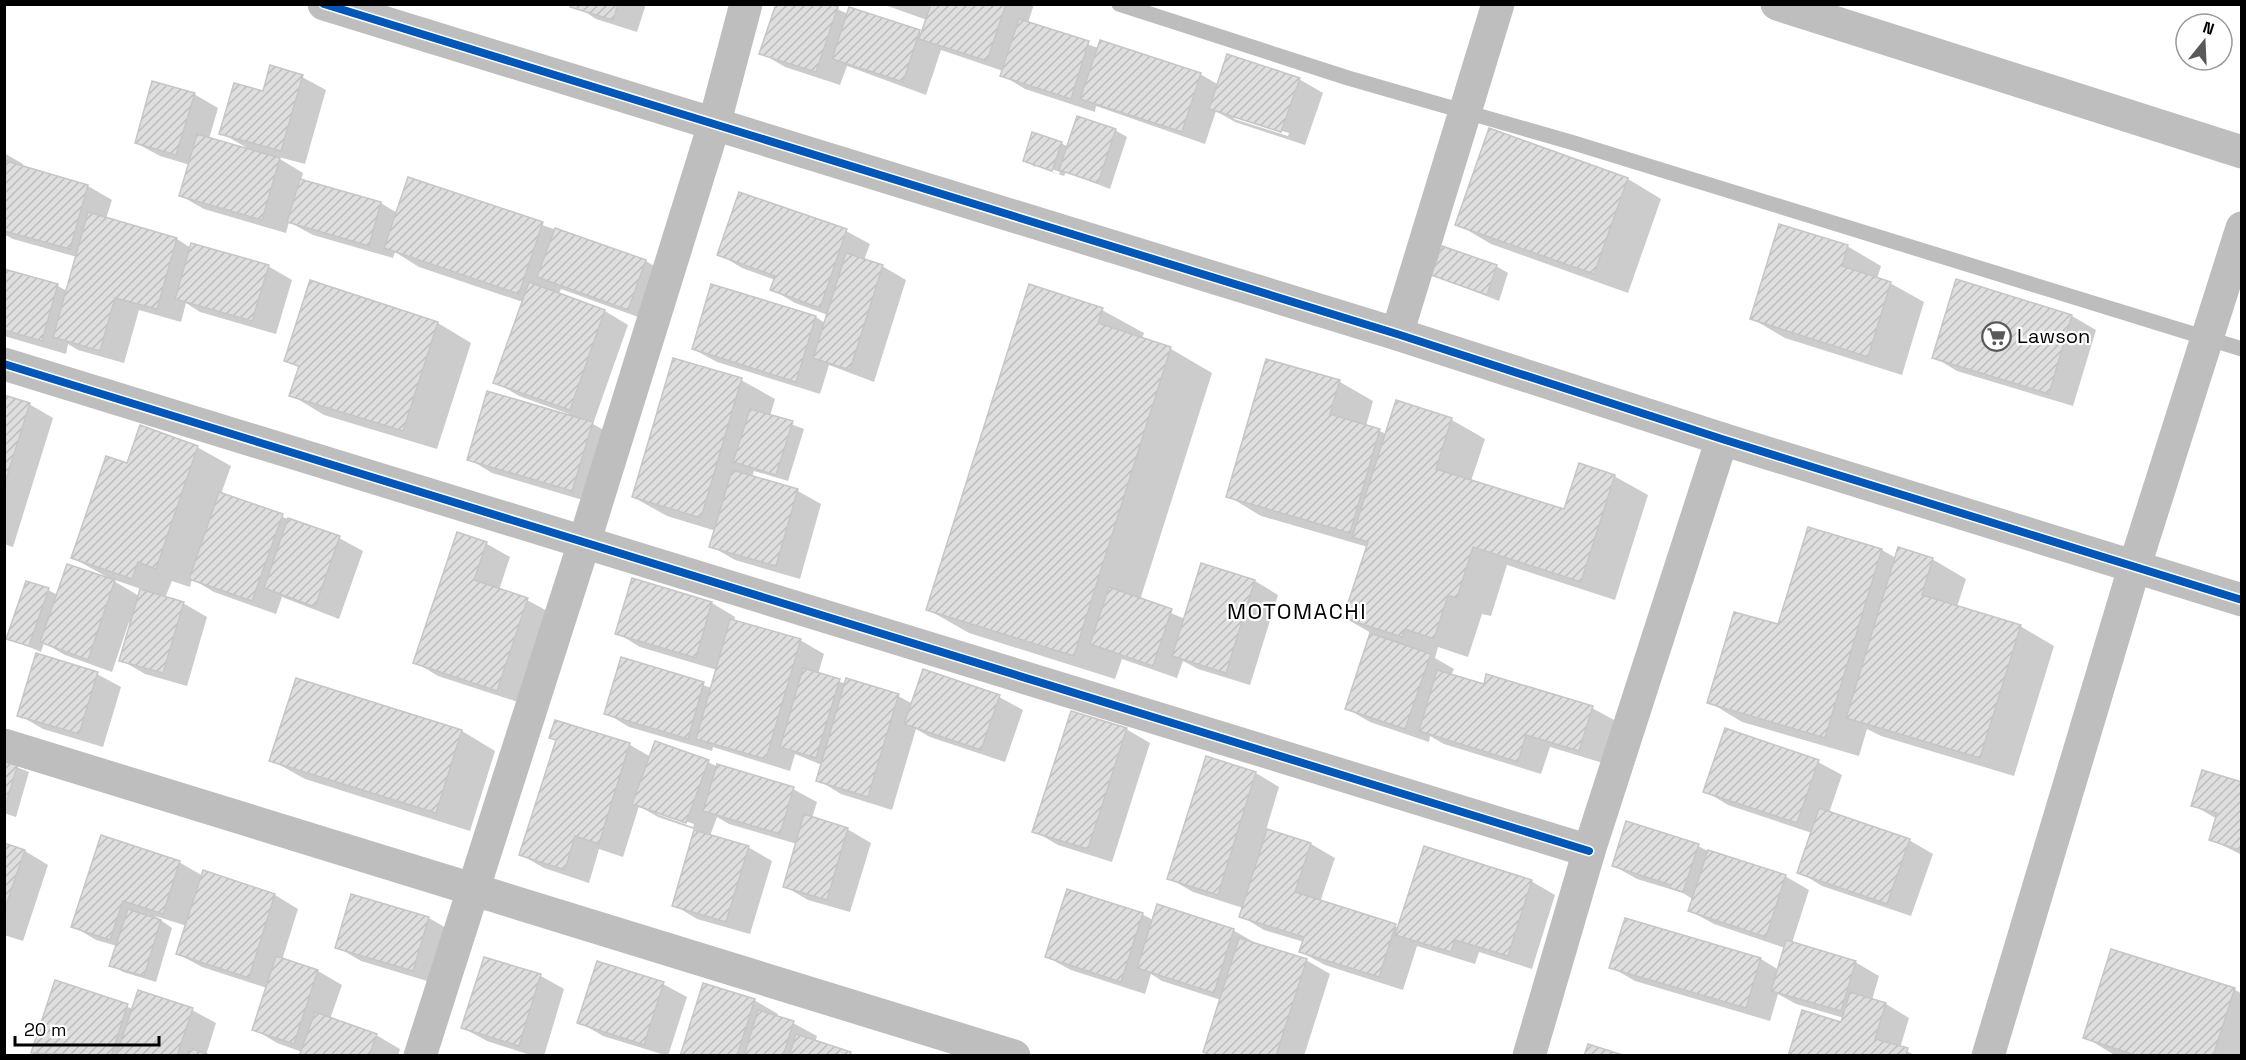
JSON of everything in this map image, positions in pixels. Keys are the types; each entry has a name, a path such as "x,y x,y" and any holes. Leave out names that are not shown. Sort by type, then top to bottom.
{"street":[{"path":"324,4 1397,334 1722,439 2135,565 2241,600"},
{"path":"420,1056 584,543 714,125 746,4"},
{"path":"1397,334 1498,4"},
{"path":"1777,4 2241,152"},
{"path":"1988,1056 2135,565 2241,228"},
{"path":"4,364 1589,851"},
{"path":"1529,1056 1589,851 1722,439"},
{"path":"4,745 1014,1056"}],"building":[{"path":"571,4 618,4 613,20 570,7"},
{"path":"776,4 831,4 838,7 816,72 759,54"},
{"path":"931,4 1006,4 987,61 919,39"},
{"path":"849,7 920,30 903,82 832,59"},
{"path":"1019,19 1089,41 1071,99 1000,76"},
{"path":"1100,40 1201,73 1182,132 1080,99"},
{"path":"1227,54 1300,78 1281,132 1209,109"},
{"path":"270,65 303,75 281,151 219,134 234,83 263,91"},
{"path":"152,81 195,93 176,155 135,143"},
{"path":"1077,116 1116,129 1098,183 1059,170"},
{"path":"1489,128 1628,178 1594,274 1455,225"},
{"path":"1032,132 1062,142 1052,171 1023,161"},
{"path":"197,134 280,158 262,220 179,196"},
{"path":"6,161 88,185 70,249 4,231"},
{"path":"408,177 543,222 519,294 384,248"},
{"path":"300,179 381,202 369,246 287,222"},
{"path":"739,192 847,229 820,308 770,290 775,276 717,255"},
{"path":"88,212 177,238 157,309 115,298 100,351 53,337"},
{"path":"1779,224 1848,245 1842,266 1891,282 1868,357 1750,319"},
{"path":"555,228 646,260 628,310 537,277"},
{"path":"191,243 269,265 252,321 175,299"},
{"path":"1442,246 1497,265 1487,295 1431,275"},
{"path":"846,253 883,265 850,370 813,358"},
{"path":"4,269 58,284 42,341 4,330"},
{"path":"1956,279 2072,315 2049,394 1932,358"},
{"path":"310,280 438,322 403,431 289,396 299,366 284,361"},
{"path":"529,282 605,310 570,410 493,383"},
{"path":"711,284 816,316 796,382 692,349"},
{"path":"1029,284 1103,308 1098,323 1171,347 1074,656 926,610"},
{"path":"673,358 742,378 701,518 632,497"},
{"path":"1266,359 1340,380 1330,414 1380,429 1350,533 1226,497"},
{"path":"487,391 593,422 572,491 467,460"},
{"path":"4,395 30,403 4,486"},
{"path":"1396,400 1452,418 1436,469 1564,509 1579,463 1615,475 1581,582 1473,547 1457,598 1448,595 1434,639 1405,629 1402,637 1343,618 1368,542 1352,537"},
{"path":"750,409 793,421 776,475 733,462"},
{"path":"140,425 198,446 156,569 138,562 132,579 71,558 106,456 127,463"},
{"path":"732,470 798,489 776,566 709,547"},
{"path":"219,492 283,514 252,601 189,579"},
{"path":"288,518 340,536 315,607 264,588"},
{"path":"1808,527 1882,549 1825,738 1707,703 1734,612 1778,624"},
{"path":"457,532 487,542 474,580 528,598 497,691 413,663"},
{"path":"1898,547 1933,558 1922,595 2021,625 1980,758 1846,718"},
{"path":"1201,563 1255,580 1226,673 1172,656"},
{"path":"67,564 115,580 88,660 40,642"},
{"path":"632,578 712,602 696,658 615,634"},
{"path":"26,581 49,588 29,646 6,639"},
{"path":"1109,587 1172,609 1153,666 1090,644"},
{"path":"140,589 184,602 163,673 119,661"},
{"path":"730,619 801,639 766,759 696,739"},
{"path":"1370,633 1431,654 1405,729 1345,709"},
{"path":"36,653 98,672 79,734 17,716"},
{"path":"621,657 704,682 688,739 604,714"},
{"path":"803,668 840,679 816,758 780,747"},
{"path":"923,669 1000,695 981,750 904,724"},
{"path":"1437,670 1484,684 1486,674 1593,706 1579,751 1526,735 1518,762 1419,731"},
{"path":"296,678 462,730 436,813 269,761"},
{"path":"846,678 899,694 868,797 816,781"},
{"path":"1071,711 1127,728 1088,849 1032,832"},
{"path":"555,720 630,743 599,844 575,836 565,870 519,855 556,740 549,738"},
{"path":"1725,728 1819,760 1797,823 1703,792"},
{"path":"655,741 709,760 686,823 632,804"},
{"path":"1206,756 1256,772 1218,895 1167,879"},
{"path":"4,760 18,764 4,810"},
{"path":"717,764 794,787 780,834 703,811"},
{"path":"2202,770 2242,782 2242,851 2209,840 2217,813 2191,806"},
{"path":"1819,808 1910,839 1887,904 1797,873"},
{"path":"804,814 848,828 827,900 783,887"},
{"path":"1626,821 1699,844 1683,892 1670,888 1671,885 1612,866"},
{"path":"1267,829 1311,843 1295,892 1396,924 1379,977 1299,952 1304,937 1239,917"},
{"path":"694,830 749,846 726,922 672,906"},
{"path":"101,835 180,861 163,914 123,901 110,940 71,927"},
{"path":"4,843 25,850 4,911"},
{"path":"1424,846 1532,880 1508,956 1455,940 1451,952 1395,935"},
{"path":"1708,850 1786,875 1766,937 1688,911"},
{"path":"203,870 275,894 249,978 176,954"},
{"path":"1067,889 1143,913 1121,982 1045,957"},
{"path":"351,894 429,917 413,971 335,948"},
{"path":"1157,904 1234,929 1214,993 1137,968"},
{"path":"128,909 161,920 144,976 109,966"},
{"path":"1625,918 1761,958 1746,1008 1609,968"},
{"path":"1239,938 1307,959 1276,1056 1213,1056 1203,1052"},
{"path":"1786,940 1856,961 1841,1011 1771,991"},
{"path":"2111,949 2235,988 2213,1056 2138,1056 2083,1038"},
{"path":"276,956 318,970 294,1044 252,1030"},
{"path":"484,957 541,974 519,1046 461,1028"},
{"path":"597,961 664,982 644,1045 577,1023"},
{"path":"55,980 128,1004 111,1056 31,1053"},
{"path":"703,983 755,999 737,1056 680,1056"},
{"path":"138,990 193,1008 177,1056 116,1056"},
{"path":"1850,992 1886,1003 1875,1039 1908,1048 1906,1056 1788,1056 1802,1010 1841,1022"},
{"path":"758,1010 794,1021 783,1056 744,1056"},
{"path":"315,1012 377,1034 369,1056 299,1056"},
{"path":"796,1034 851,1052 850,1056 789,1056"},
{"path":"1588,1044 1626,1056 1584,1056"},
{"path":"190,1048 212,1056 187,1056"}],"waterway":[{"path":"1119,4 1348,78 1574,143 2242,349"}],"cycle path":[{"path":"324,4 1397,334 1722,439 2242,600"},
{"path":"4,364 1589,851"}],"place":[{"name":"Lawson","path":"1996,336"}],"district":[{"name":"MOTOMACHI","path":"1297,611"}]}
